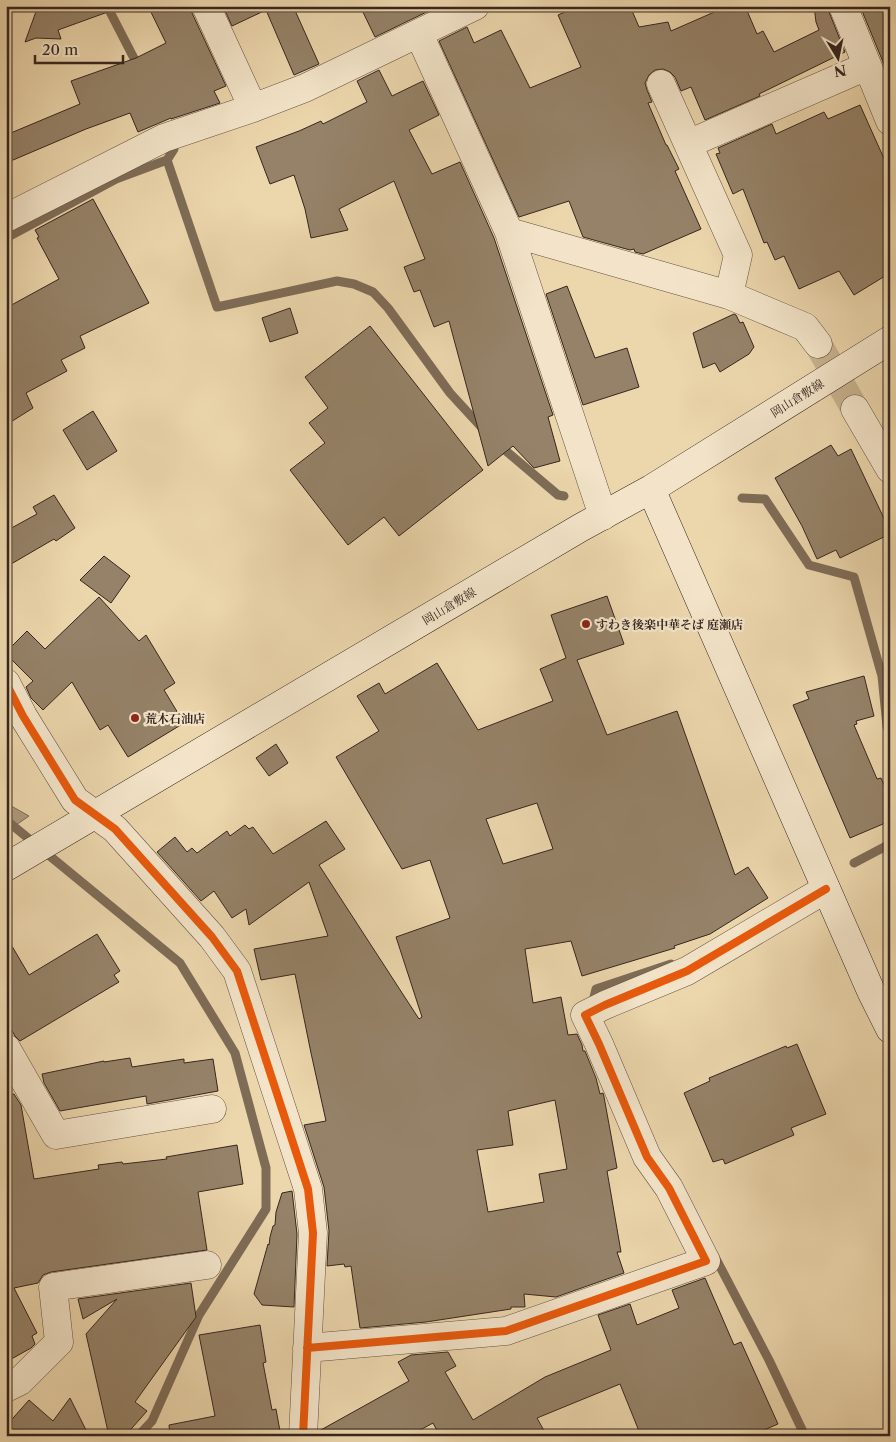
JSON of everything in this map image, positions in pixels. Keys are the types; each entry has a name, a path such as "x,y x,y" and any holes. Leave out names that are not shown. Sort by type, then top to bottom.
{"street":[{"path":"206,6 253,108"},
{"path":"6,218 164,138 306,88 475,6"},
{"path":"843,6 890,121"},
{"path":"419,34 509,232 603,516"},
{"path":"688,144 868,66"},
{"path":"661,84 738,256 729,295"},
{"path":"509,232 729,295 805,327 818,344"},
{"name":"岡山倉敷線","path":"13,863 650,489 890,340"},
{"path":"855,409 890,469"},
{"path":"650,489 871,991 890,1029"},
{"path":"6,683 23,716 75,800 115,830 212,937 237,971 308,1189 313,1234 303,1436"},
{"path":"307,1348 506,1331 706,1261 670,1188 647,1157 585,1015 687,971 826,889"},
{"path":"6,1048 56,1135 212,1109"},
{"path":"6,1388 20,1381 59,1342 53,1287 207,1265"}],"shaded area":[{"path":"6,803 29,816 6,832"}],"building":[{"path":"38,6 115,6 116,9 58,30 61,39 36,38 25,42"},
{"path":"148,6 191,6 192,13 226,86 214,91 220,103 171,118 138,132 130,113 86,129 6,163 6,135 80,104 71,81 136,58 166,43"},
{"path":"223,6 293,6 319,64 294,75 266,10 232,26"},
{"path":"360,6 439,6 375,37"},
{"path":"579,6 630,6 639,27 668,22 671,31 728,6 745,6 757,34 763,31 774,52 819,30 814,6 828,6 845,52 759,94 760,96 705,120 691,87 681,91 675,77 663,69 655,70 649,75 645,83 652,102 648,103 666,145 679,169 675,171 701,229 643,254 635,252 634,249 630,250 583,237 569,201 519,217 439,41 467,27 474,43 501,30 530,88 581,67 558,15"},
{"path":"860,6 890,6 890,79"},
{"path":"379,70 392,96 423,81 439,115 409,130 432,174 460,162 494,238 553,415 548,417 560,461 534,468 513,446 488,466 449,321 434,327 420,290 414,292 404,267 425,259 394,181 339,209 348,230 311,238 305,209 294,175 270,184 256,147 321,121 323,124 367,102 357,81"},
{"path":"860,105 890,172 890,273 854,295 839,271 799,289 784,256 775,260 767,242 764,243 743,189 733,194 716,154 720,153 718,148 772,124 776,134 824,112 828,119"},
{"path":"93,199 149,303 80,336 85,348 61,360 67,371 26,393 33,408 6,425 6,308 59,279 37,238 39,237 35,230"},
{"path":"567,286 595,358 627,348 639,387 583,405 546,294"},
{"path":"290,308 298,333 270,342 262,318"},
{"path":"734,314 740,323 743,322 754,347 749,354 720,372 715,363 703,368 693,333"},
{"path":"370,326 483,470 399,536 384,517 348,545 290,470 325,443 309,423 328,408 305,377"},
{"path":"93,411 117,451 87,470 63,430"},
{"path":"831,445 838,456 851,449 890,534 840,558 836,550 817,559 802,526 775,478"},
{"path":"54,495 75,528 56,541 54,539 6,567 6,531 37,514 33,507"},
{"path":"104,556 130,576 111,603 80,580"},
{"path":"607,596 624,644 577,660 607,735 677,711 735,875 748,867 768,898 710,934 674,946 675,948 582,976 571,941 525,949 533,1003 561,997 568,1035 577,1034 596,1078 600,1094 603,1093 617,1168 607,1171 621,1252 617,1252 624,1273 556,1297 524,1294 525,1307 511,1307 511,1309 426,1322 360,1328 351,1266 345,1267 344,1264 327,1266 329,1231 324,1187 304,1125 326,1121 295,974 261,980 254,949 328,936 309,882 249,925 246,909 232,918 214,891 201,901 157,852 175,837 187,852 192,848 197,853 227,831 230,836 245,825 249,829 253,827 273,854 326,821 345,849 319,865 419,1019 422,1017 396,937 450,918 430,860 402,869 336,757 379,731 357,696 379,683 385,694 437,663 478,730 553,701 540,669 566,658 551,615","holes":["537,803 553,849 503,864 486,819","555,1100 567,1169 539,1174 544,1202 488,1212 477,1150 513,1145 508,1111"]},
{"path":"99,597 139,641 146,635 175,683 164,690 184,723 128,757 108,725 100,730 72,682 43,710 31,698 26,687 33,681 6,654 27,631 45,649"},
{"path":"864,676 874,716 856,721 857,724 854,725 877,779 881,778 890,798 890,821 850,838 793,705 809,699 806,692"},
{"path":"276,744 288,763 269,776 256,758"},
{"path":"97,934 120,971 114,975 119,982 20,1041 6,1020 6,936 29,975"},
{"path":"797,1044 826,1114 791,1128 794,1135 725,1164 723,1159 713,1162 684,1093 710,1081 709,1078 786,1046 787,1048"},
{"path":"130,1058 132,1067 184,1059 184,1063 213,1059 218,1091 147,1104 146,1096 60,1111 44,1083 42,1074 104,1061"},
{"path":"14,1094 21,1105 34,1179 99,1169 98,1165 167,1159 166,1157 237,1145 243,1184 198,1192 207,1250 51,1272 43,1275 38,1283 14,1288 37,1333 32,1336 35,1344 31,1348 6,1362 6,1095"},
{"path":"292,1191 297,1234 294,1307 262,1305 254,1294 273,1226 275,1225 276,1212 282,1193"},
{"path":"705,1278 734,1345 741,1342 778,1424 750,1436 641,1436 620,1384 537,1418 547,1436 440,1436 433,1423 409,1436 319,1436 319,1431 409,1381 398,1362 411,1355 448,1352 456,1366 445,1372 473,1420 545,1377 611,1350 598,1315 630,1304 637,1325 679,1308 672,1290"},
{"path":"191,1283 196,1317 135,1402 147,1411 125,1436 109,1436 86,1334 117,1299 83,1319 78,1299"},
{"path":"260,1325 266,1362 263,1363 272,1410 276,1409 280,1431 256,1436 170,1436 169,1425 215,1416 199,1335"},
{"path":"70,1398 89,1436 6,1436 6,1426 29,1400 53,1421"}],"waterway":[{"path":"107,6 139,68"},
{"path":"167,160 174,149"},
{"path":"6,238 116,179 167,160 217,307 337,281 354,284 373,292 388,308 450,393 484,430"},
{"path":"499,445 558,495 564,496"},
{"path":"742,498 765,499 809,565 854,577 882,676 887,726 890,736"},
{"path":"6,820 180,963 235,1053 266,1168 266,1209 199,1315 152,1421 138,1436"},
{"path":"854,863 890,844"},
{"path":"597,1006 594,997 596,989 671,964"},
{"path":"714,1255 769,1360 805,1436"}],"tunnel":[{"path":"818,344 855,409"}],"cycle path":[{"path":"6,683 23,716 75,800 115,829 212,937 237,971 308,1189 313,1233 303,1436"},
{"path":"307,1348 506,1331 706,1261 669,1188 647,1157 585,1015 687,971 826,889"}],"place":[{"name":"すわき後楽中華そば 庭瀬店","path":"586,624"},
{"name":"荒木石油店","path":"135,718"}]}
